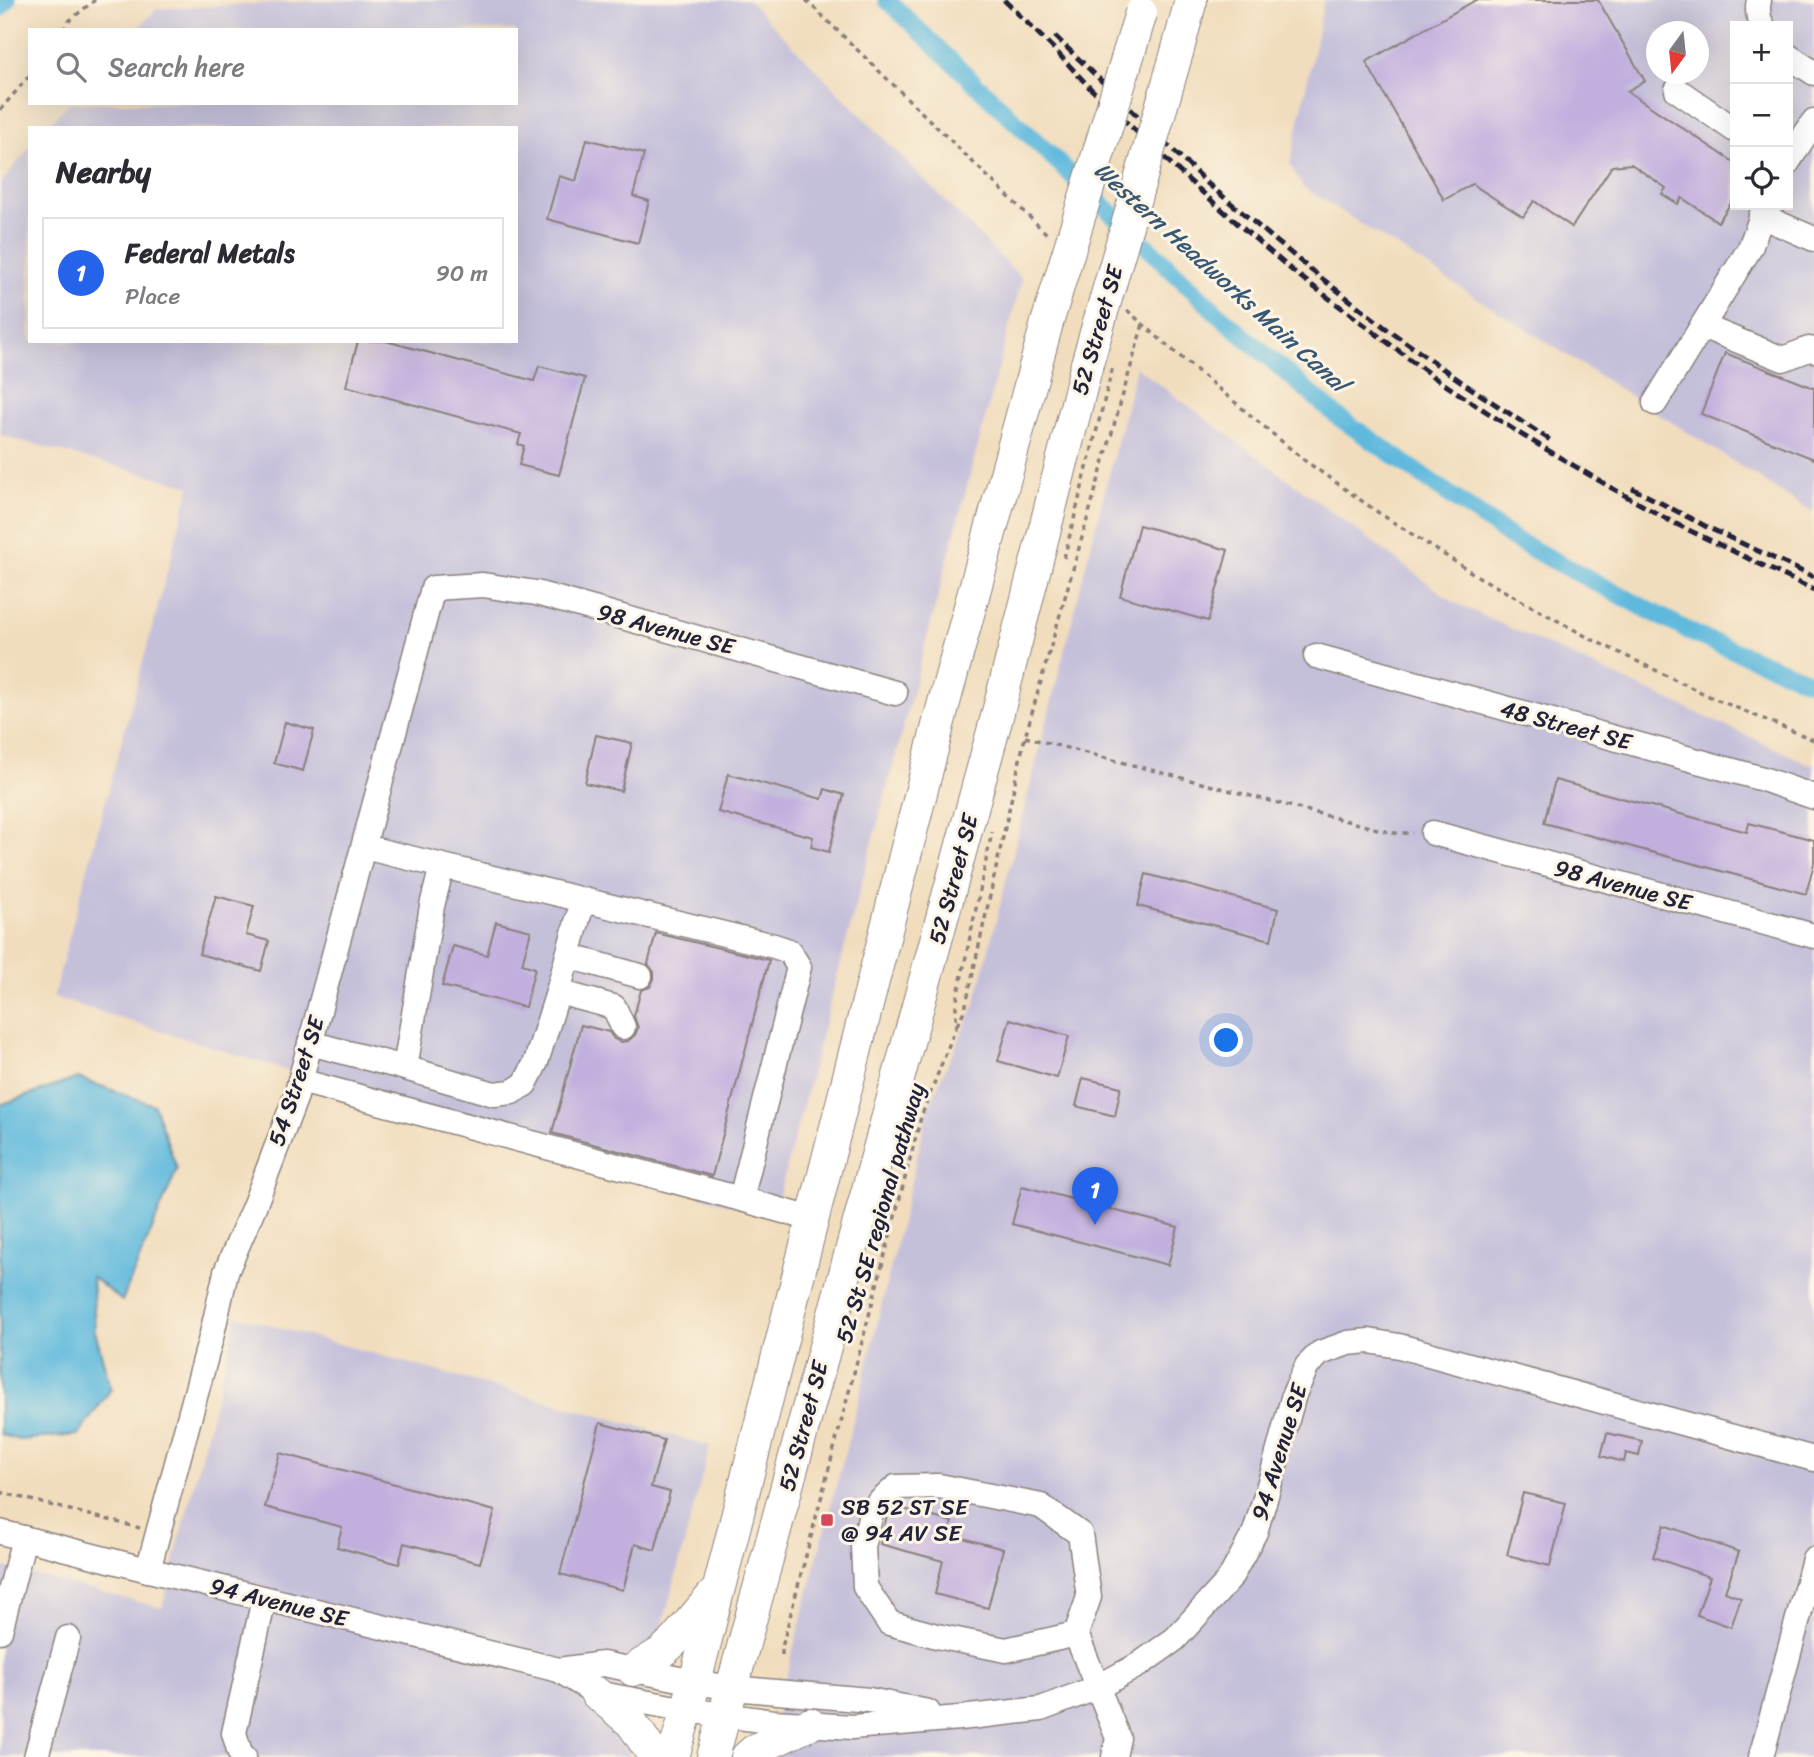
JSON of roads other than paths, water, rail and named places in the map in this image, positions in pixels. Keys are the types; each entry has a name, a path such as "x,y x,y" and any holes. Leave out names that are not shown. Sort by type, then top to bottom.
{"main road":[{"name":"52 Street SE","path":"713,1757 995,724 1087,364 1191,0"},
{"name":"52 Street SE","path":"673,1757 691,1696 942,710 1047,323 1142,7"},
{"path":"633,1670 661,1653 674,1641 718,1589"},
{"path":"596,1693 632,1723 655,1757"},
{"path":"747,1757 755,1750 810,1724"}],"street":[{"path":"1793,59 1814,73"},
{"path":"1677,90 1730,127"},
{"path":"1793,154 1814,121"},
{"path":"1656,403 1750,248 1764,210 1814,239"},
{"path":"1702,326 1783,359 1814,350"},
{"name":"98 Avenue SE","path":"433,588 483,585 536,593 895,693"},
{"name":"54 Street SE","path":"148,1570 212,1334 226,1272 296,1096 433,588"},
{"name":"48 Street SE","path":"1316,656 1763,779 1814,797"},
{"name":"98 Avenue SE","path":"1433,834 1814,936"},
{"path":"364,847 789,951 799,967 741,1199"},
{"path":"405,1068 432,906 442,866"},
{"path":"310,1043 494,1094 512,1092 524,1084 536,1062 583,900"},
{"path":"568,956 640,976"},
{"path":"558,992 614,1007 623,1027"},
{"path":"300,1081 812,1219"},
{"name":"94 Avenue SE","path":"728,1702 774,1722 852,1727 960,1718 1041,1709 1098,1687 1140,1664 1175,1639 1229,1580 1255,1532 1294,1394 1307,1366 1320,1353 1348,1343 1369,1341 1399,1346 1814,1459"},
{"path":"1076,1634 1006,1650 889,1623 865,1587 863,1546 872,1509 896,1487 939,1486 1041,1506 1080,1534 1088,1597 1076,1634 1118,1738 1114,1757"},
{"name":"94 Avenue SE","path":"0,1532 559,1670 596,1693 691,1696 728,1702 869,1700 960,1718"},
{"path":"1,1622 24,1538"},
{"path":"1761,1757 1814,1559"},
{"path":"244,1757 234,1733 264,1599"},
{"path":"36,1757 68,1638"},
{"name":"94 Avenue SE","path":"559,1670 603,1664 633,1670 691,1696"}],"water":[{"path":"78,1078 154,1105 177,1169 122,1301 92,1277 95,1331 111,1389 78,1435 19,1440 0,1434 0,1105"}],"waterway":[{"name":"Western Headworks Main Canal","path":"0,8 7,0"},
{"name":"Western Headworks Main Canal","path":"887,0 1217,313 1337,416 1513,539 1698,636 1814,683"}],"railway":[{"path":"1004,0 1091,89 1246,231 1294,272 1435,378 1522,435 1672,522 1814,590"},
{"path":"1055,36 1207,183 1311,270 1387,329 1553,442"},
{"path":"1632,488 1709,528 1814,577"}],"place":[{"name":"Federal Metals","path":"1095,1225"},
{"name":"SB 52 ST SE @ 94 AV SE","path":"827,1520"}]}
